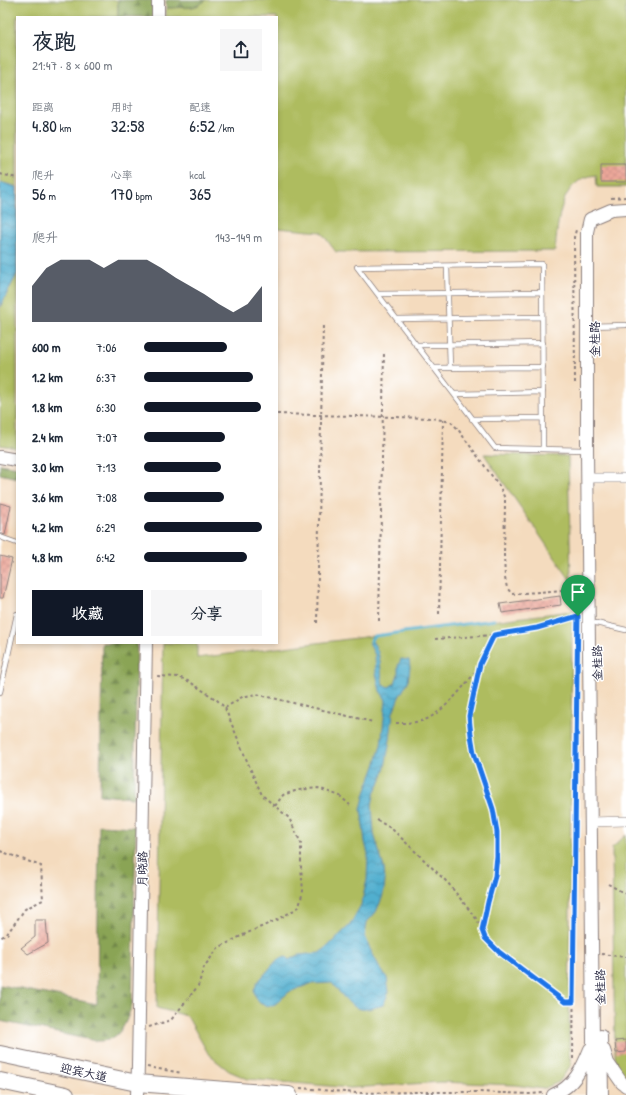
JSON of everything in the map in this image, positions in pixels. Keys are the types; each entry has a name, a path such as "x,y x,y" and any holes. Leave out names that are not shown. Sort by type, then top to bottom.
{"highway":[{"name":"迎宾大道","path":"0,1054 61,1067 137,1089 292,1091"},
{"path":"0,1081 61,1094 61,1067"}],"street":[{"path":"158,0 158,16"},
{"path":"590,232 590,219 611,210 626,209"},
{"path":"590,232 598,224 610,218 626,216"},
{"name":"金桂路","path":"590,232 591,478 589,612 600,954 597,1040 592,1095"},
{"name":"金桂路","path":"590,326 587,450 591,478 596,623 595,822 597,1040 602,1095"},
{"path":"0,456 16,460"},
{"path":"591,478 626,478"},
{"name":"月晓路","path":"137,1089 146,644"},
{"path":"595,822 626,821"},
{"path":"597,1040 608,1063 622,1083 626,1086"},
{"path":"550,1093 569,1086 583,1066 597,1040"}],"lane":[{"path":"543,449 542,264 357,267 495,448 587,450"},
{"path":"447,266 450,368"},
{"path":"378,294 542,292"},
{"path":"397,320 542,317"},
{"path":"590,326 626,325"},
{"path":"416,345 543,343"},
{"path":"434,368 543,367"},
{"path":"454,394 543,392"},
{"path":"472,419 543,418"},
{"path":"0,537 16,543"},
{"path":"0,692 16,619"},
{"path":"596,623 626,630"}],"path":[{"path":"0,174 16,178"},
{"path":"605,200 626,197"},
{"path":"575,387 574,237 577,223"},
{"path":"317,623 323,323"},
{"path":"379,621 384,352"},
{"path":"278,414 432,418 450,422 457,428 503,493 505,504 505,578 508,588 512,594 577,589"},
{"path":"439,614 443,420"},
{"path":"435,639 494,635 537,628 589,612"},
{"path":"396,723 409,723 429,718 453,698 478,668 494,635"},
{"path":"573,1063 577,655"},
{"path":"478,668 469,716 471,735 474,753 493,809 497,832 495,876 482,930"},
{"path":"138,1031 171,1020 198,986 204,967 218,948 280,919 299,907 303,891 301,843 289,818 262,795 225,708 217,700 190,682 179,677 145,676"},
{"path":"225,708 242,697 256,694 373,722"},
{"path":"275,806 284,795 298,790 318,788 340,796 350,805"},
{"path":"377,820 392,829 448,883 478,921 485,938 499,952 565,1002 573,1002"},
{"path":"0,851 41,866 43,900 24,909 7,934 0,938"},
{"path":"608,884 626,894"},
{"path":"600,954 626,957"},
{"path":"138,1066 183,1073"},
{"path":"292,1091 356,1093 550,1093"}],"green space":[{"path":"0,0 118,0 118,16 16,16 16,448 0,445"},
{"path":"118,0 154,0 154,16 118,16"},
{"path":"166,0 206,0 199,5 192,7 166,8"},
{"path":"206,0 626,0 626,187 597,187 596,175 584,178 574,184 563,204 557,227 555,251 336,252 321,232 278,228 278,16 166,16 166,8 192,7 199,5"},
{"path":"484,454 568,456 571,581"},
{"path":"0,464 16,467 16,478 0,474"},
{"path":"572,611 569,1052 571,1065 559,1082 543,1089 515,1085 441,1082 351,1088 248,1079 229,1071 209,1055 187,1016 157,1008 163,644 197,644 197,658"},
{"path":"102,644 137,644 134,798 100,795"},
{"path":"99,825 136,827 132,1005 123,1028 112,1038 96,1041 0,1021 0,985 97,1004"},
{"path":"626,835 626,1080 617,1067 615,1056 612,848"}],"water":[{"path":"0,182 16,187 16,276 0,307"},
{"path":"372,641 378,651 383,685 389,687 395,683 398,674 398,666 401,659 409,660 410,667 408,682 399,697 393,712 385,767 381,780 375,791 372,805 374,834 384,868 385,881 382,898 376,912 367,922 365,936 370,949 387,978 389,992 383,1005 369,1009 361,1009 353,1006 332,983 310,984 289,992 273,1006 265,1005 258,1001 254,991 257,983 277,960 286,957 289,960 299,955 319,953 350,925 361,905 367,880 368,854 361,809 381,745 386,701 380,691 376,673 375,655 369,643"}],"building":[{"path":"601,165 626,165 626,182 601,182"},
{"path":"0,503 11,506 5,535 0,533"},
{"path":"0,556 12,559 3,598 0,598"},
{"path":"560,596 561,605 502,613 500,604"},
{"path":"35,920 46,920 48,943 28,954 21,948 35,937"},
{"path":"626,1040 626,1052 616,1053 615,1041"}],"waterway":[{"path":"371,641 374,636 494,620"}],"route":[{"path":"578,616 573,1002 565,1002 499,952 485,938 482,930 495,876 497,832 493,809 474,753 469,716 480,664 494,635 537,628 578,616"}]}
